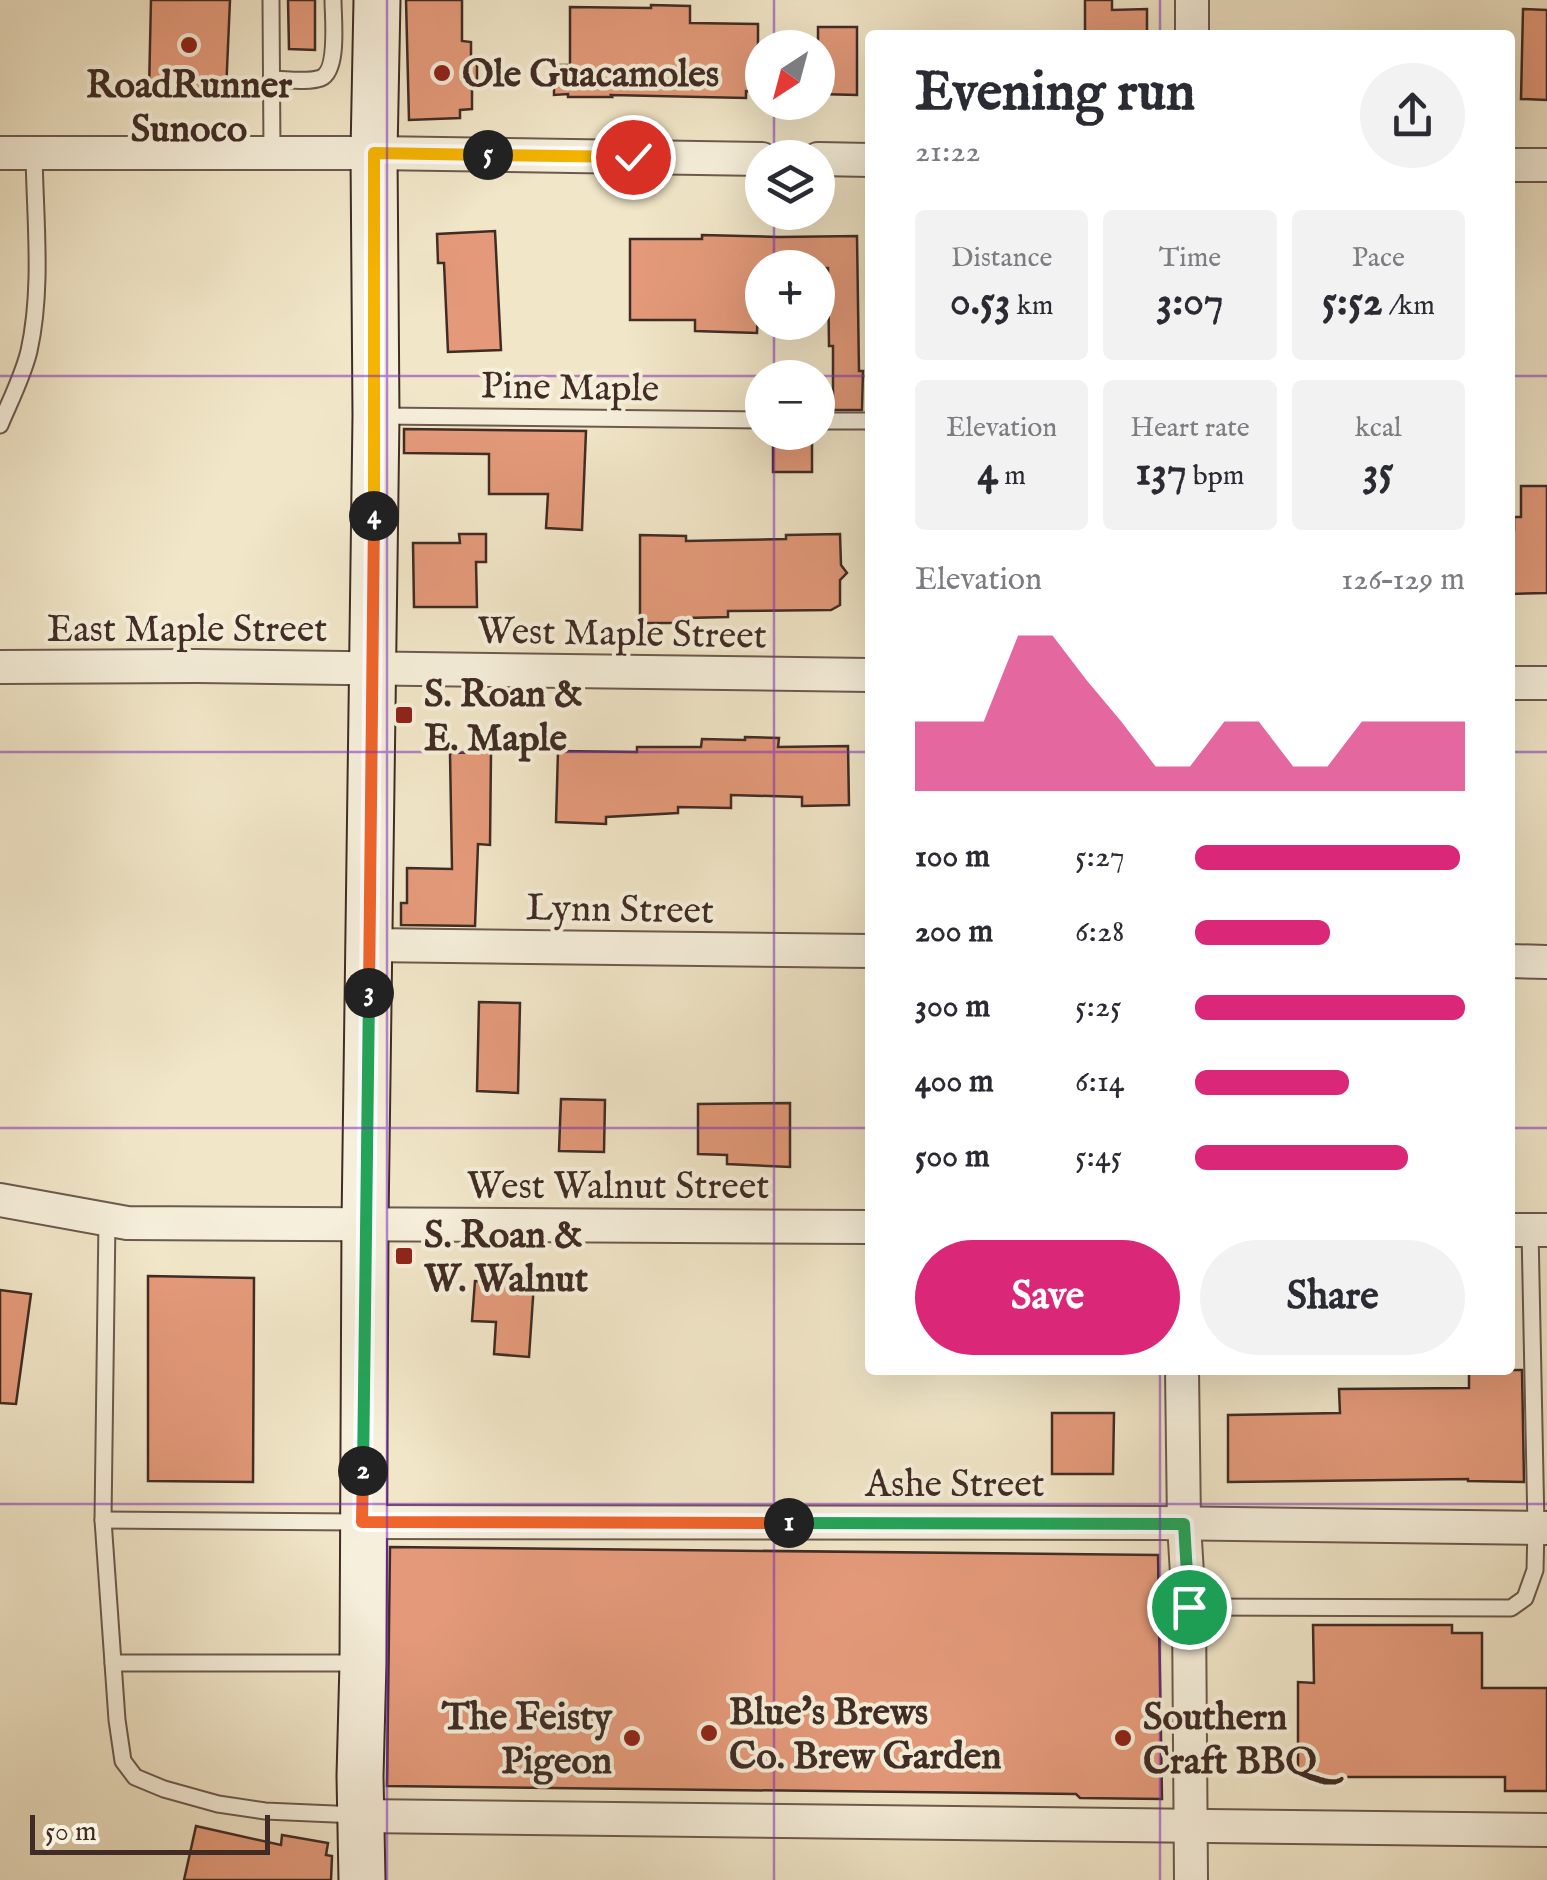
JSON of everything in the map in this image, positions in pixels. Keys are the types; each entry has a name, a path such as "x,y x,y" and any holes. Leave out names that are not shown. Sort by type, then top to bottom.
{"main road":[{"path":"362,1880 377,0"}],"street":[{"path":"1192,0 1192,30"},
{"path":"0,154 745,158"},
{"path":"835,160 865,160"},
{"path":"1515,165 1547,165"},
{"name":"East Maple Street","path":"0,667 373,670"},
{"name":"West Maple Street","path":"373,670 865,675"},
{"path":"1515,682 1547,683"},
{"name":"Lynn Street","path":"369,945 865,950"},
{"path":"1515,961 1547,962"},
{"name":"West Walnut Street","path":"0,1200 127,1222 865,1226"},
{"path":"1182,1375 1189,1607 1190,1880"},
{"name":"Ashe Street","path":"362,1522 1541,1527"},
{"path":"361,1816 1547,1830"}],"lane":[{"path":"271,0 272,153"},
{"path":"272,80 317,80 327,74 332,64 333,0"},
{"path":"0,425 28,356 34,323 34,154"},
{"name":"Pine Maple","path":"376,416 745,420"},
{"path":"835,421 865,421"},
{"path":"107,1220 103,1520 123,1761 134,1777 218,1804 264,1811 361,1816"},
{"path":"1189,1607 1511,1608 1525,1598 1541,1527 1529,1230"},
{"path":"103,1520 362,1522"},
{"path":"113,1663 363,1662"}],"building":[{"name":"RoadRunner Sunoco","path":"151,0 230,0 226,92 149,91"},
{"path":"288,0 315,0 315,50 289,49"},
{"name":"Ole Guacamoles","path":"406,0 462,0 462,41 471,42 471,57 477,57 477,88 472,88 472,109 460,110 460,118 409,120"},
{"path":"1085,0 1112,0 1112,10 1147,9 1147,30 1085,30"},
{"path":"690,6 690,23 758,24 758,30 745,30 745,98 554,95 554,65 570,65 570,7"},
{"path":"1523,9 1547,10 1547,100 1521,99"},
{"path":"857,27 857,95 835,94 835,30 818,30"},
{"path":"495,231 501,350 448,352 444,263 438,263 437,234"},
{"path":"702,235 857,236 862,410 835,410 835,360 829,340 835,340 835,250 745,250 745,333 695,331 695,320 630,320 630,239 702,239"},
{"path":"404,429 586,431 582,530 546,528 548,494 489,494 489,454 404,453"},
{"path":"773,450 812,450 812,472 773,472"},
{"path":"1521,486 1547,486 1547,593 1515,594 1515,517 1521,517"},
{"path":"459,534 486,534 486,562 476,562 477,607 414,607 413,543 460,543"},
{"path":"840,534 841,565 847,573 840,580 840,605 831,610 728,611 728,617 685,618 685,623 640,623 640,535 686,536 686,541"},
{"path":"779,738 778,747 848,746 849,805 802,806 802,797 731,795 731,808 678,807 678,813 606,817 606,824 556,822 558,751 637,752 637,747 701,747 702,739"},
{"path":"491,752 490,845 478,844 475,926 401,925 401,903 407,903 407,868 452,869 450,753"},
{"path":"479,1002 520,1003 518,1093 477,1091"},
{"path":"561,1099 605,1100 604,1152 559,1151"},
{"path":"790,1103 790,1167 727,1164 727,1155 698,1154 698,1104"},
{"path":"493,1272 520,1273 519,1282 534,1283 529,1357 494,1354 496,1322 472,1321 475,1281 492,1282"},
{"path":"148,1276 254,1278 253,1482 148,1481"},
{"path":"0,1290 31,1294 16,1404 0,1403"},
{"path":"1515,1370 1522,1370 1524,1482 1228,1482 1228,1415 1340,1413 1339,1389 1469,1388 1469,1375 1515,1375"},
{"path":"1052,1413 1114,1413 1113,1474 1052,1474"},
{"path":"390,1547 1158,1555 1162,1799 1080,1798 1076,1794 387,1786"},
{"path":"1313,1625 1452,1625 1452,1633 1482,1633 1482,1688 1547,1688 1547,1791 1505,1791 1505,1777 1298,1777 1298,1682 1314,1683"},
{"path":"196,1826 281,1845 282,1835 328,1843 331,1880 184,1880"}],"place":[{"name":"RoadRunner Sunoco","path":"189,45"},
{"name":"Ole Guacamoles","path":"442,73"},
{"name":"S. Roan & E. Maple","path":"404,715"},
{"name":"S. Roan & W. Walnut","path":"404,1256"},
{"name":"Blue's Brews Co. Brew Garden","path":"709,1733"},
{"name":"The Feisty Pigeon","path":"632,1738"},
{"name":"Southern Craft BBQ","path":"1123,1738"}],"route":[{"path":"633,157 374,153 376,416 362,1522 1184,1524 1189,1607"}]}
